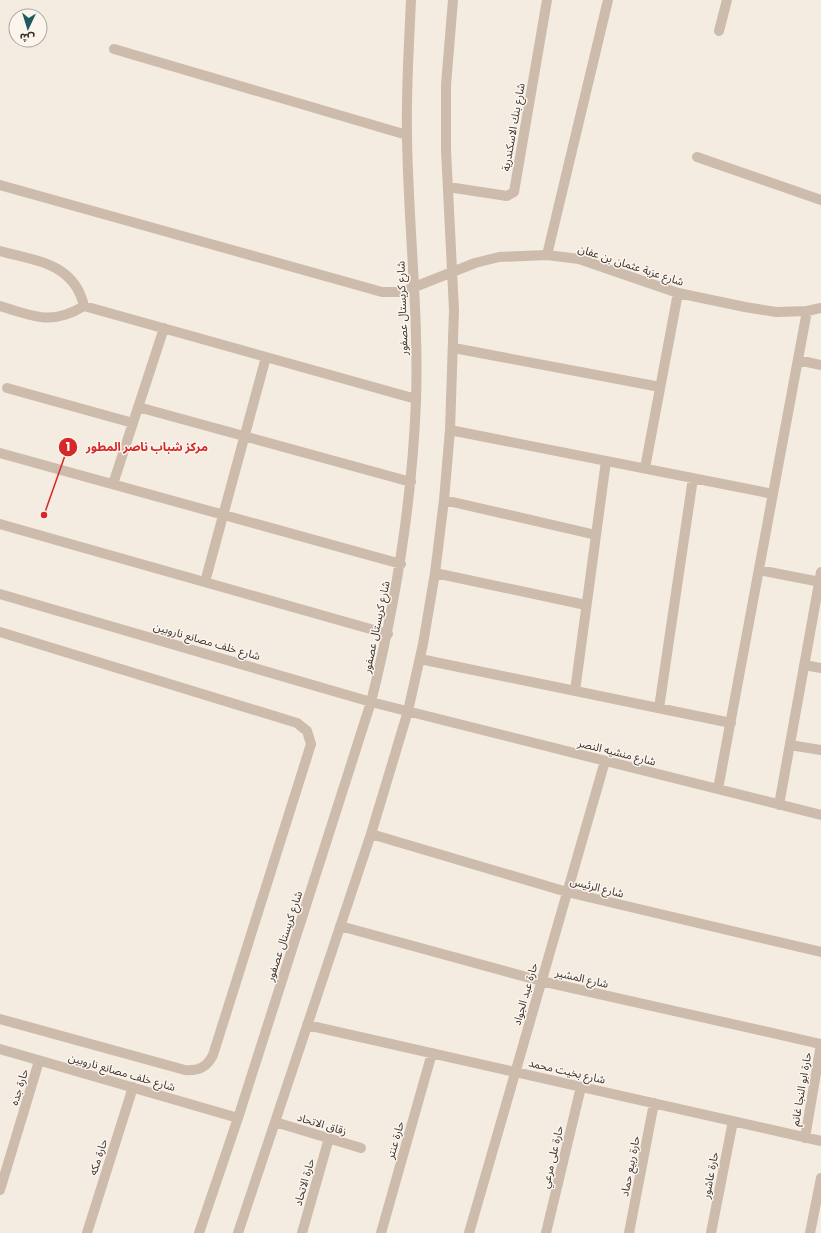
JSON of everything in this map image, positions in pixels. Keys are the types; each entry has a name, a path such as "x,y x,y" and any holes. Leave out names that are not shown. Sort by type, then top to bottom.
{"street":[{"name":"شارع كريستال عصفور","path":"199,1233 238,1118 371,702 388,634 401,564 411,482 416,399 414,289 407,135 411,0"},
{"path":"238,1233 371,834 408,711 420,659 435,573 444,500 450,430 454,348 453,271 448,187 446,85 452,0"},
{"name":"شارع بنك الاسكندرية","path":"448,187 507,196 514,192 547,0"},
{"path":"547,255 608,0"},
{"path":"719,31 727,0"},
{"path":"114,49 407,135"},
{"path":"697,158 821,200"},
{"name":"شارع عزبة عثمان بن عفان","path":"0,185 382,292 402,292 414,289 453,271 499,257 547,255 579,259 678,293 776,312 807,311 821,308"},
{"path":"0,250 53,266 62,271 77,286 84,306"},
{"path":"645,468 678,293"},
{"path":"0,306 42,318 64,316 84,306 416,399"},
{"path":"718,789 807,311"},
{"path":"112,484 164,328"},
{"path":"454,348 660,387"},
{"path":"205,582 266,357"},
{"path":"798,360 821,365"},
{"path":"7,388 133,423"},
{"path":"138,407 411,482"},
{"path":"450,430 773,494"},
{"path":"0,453 401,564"},
{"path":"575,691 606,461"},
{"path":"658,708 693,478"},
{"path":"444,500 596,535"},
{"path":"0,524 388,634"},
{"path":"759,570 820,579 779,805"},
{"path":"435,573 586,605"},
{"name":"شارع خلف مصانع ناروبين","path":"0,594 371,702 408,711"},
{"path":"0,632 297,723 307,731 311,744 213,1055 205,1066 199,1069 186,1070 0,1019"},
{"path":"420,659 731,722"},
{"path":"804,665 821,668"},
{"name":"شارع منشيه النصر","path":"408,711 821,816"},
{"path":"790,745 821,750"},
{"name":"حارة عبد الجواد","path":"469,1233 605,761"},
{"name":"شارع الرئيس","path":"371,834 567,892 821,952"},
{"name":"شارع المشير","path":"340,926 541,981 821,1044"},
{"name":"شارع بخيت محمد","path":"307,1025 821,1141"},
{"name":"حارة ابو النجا غانم","path":"805,1138 821,1044"},
{"name":"شارع خلف مصانع ناروبين","path":"0,1049 238,1118"},
{"name":"حارة عنتر","path":"381,1233 432,1053"},
{"name":"حارة جده","path":"0,1190 39,1061"},
{"name":"حارة مكه","path":"87,1233 133,1087"},
{"name":"حارة على مرعي","path":"546,1233 581,1087"},
{"name":"حارة ربيع حماد","path":"629,1233 654,1103"},
{"name":"حارة عاشور","path":"711,1233 733,1121"},
{"name":"زقاق الاتحاد","path":"275,1122 361,1148"},
{"name":"حارة الاتحاد","path":"302,1233 329,1138"},
{"path":"810,1233 821,1178"}],"place":[{"name":"مركز شباب ناصر المطور","path":"44,515"}]}
